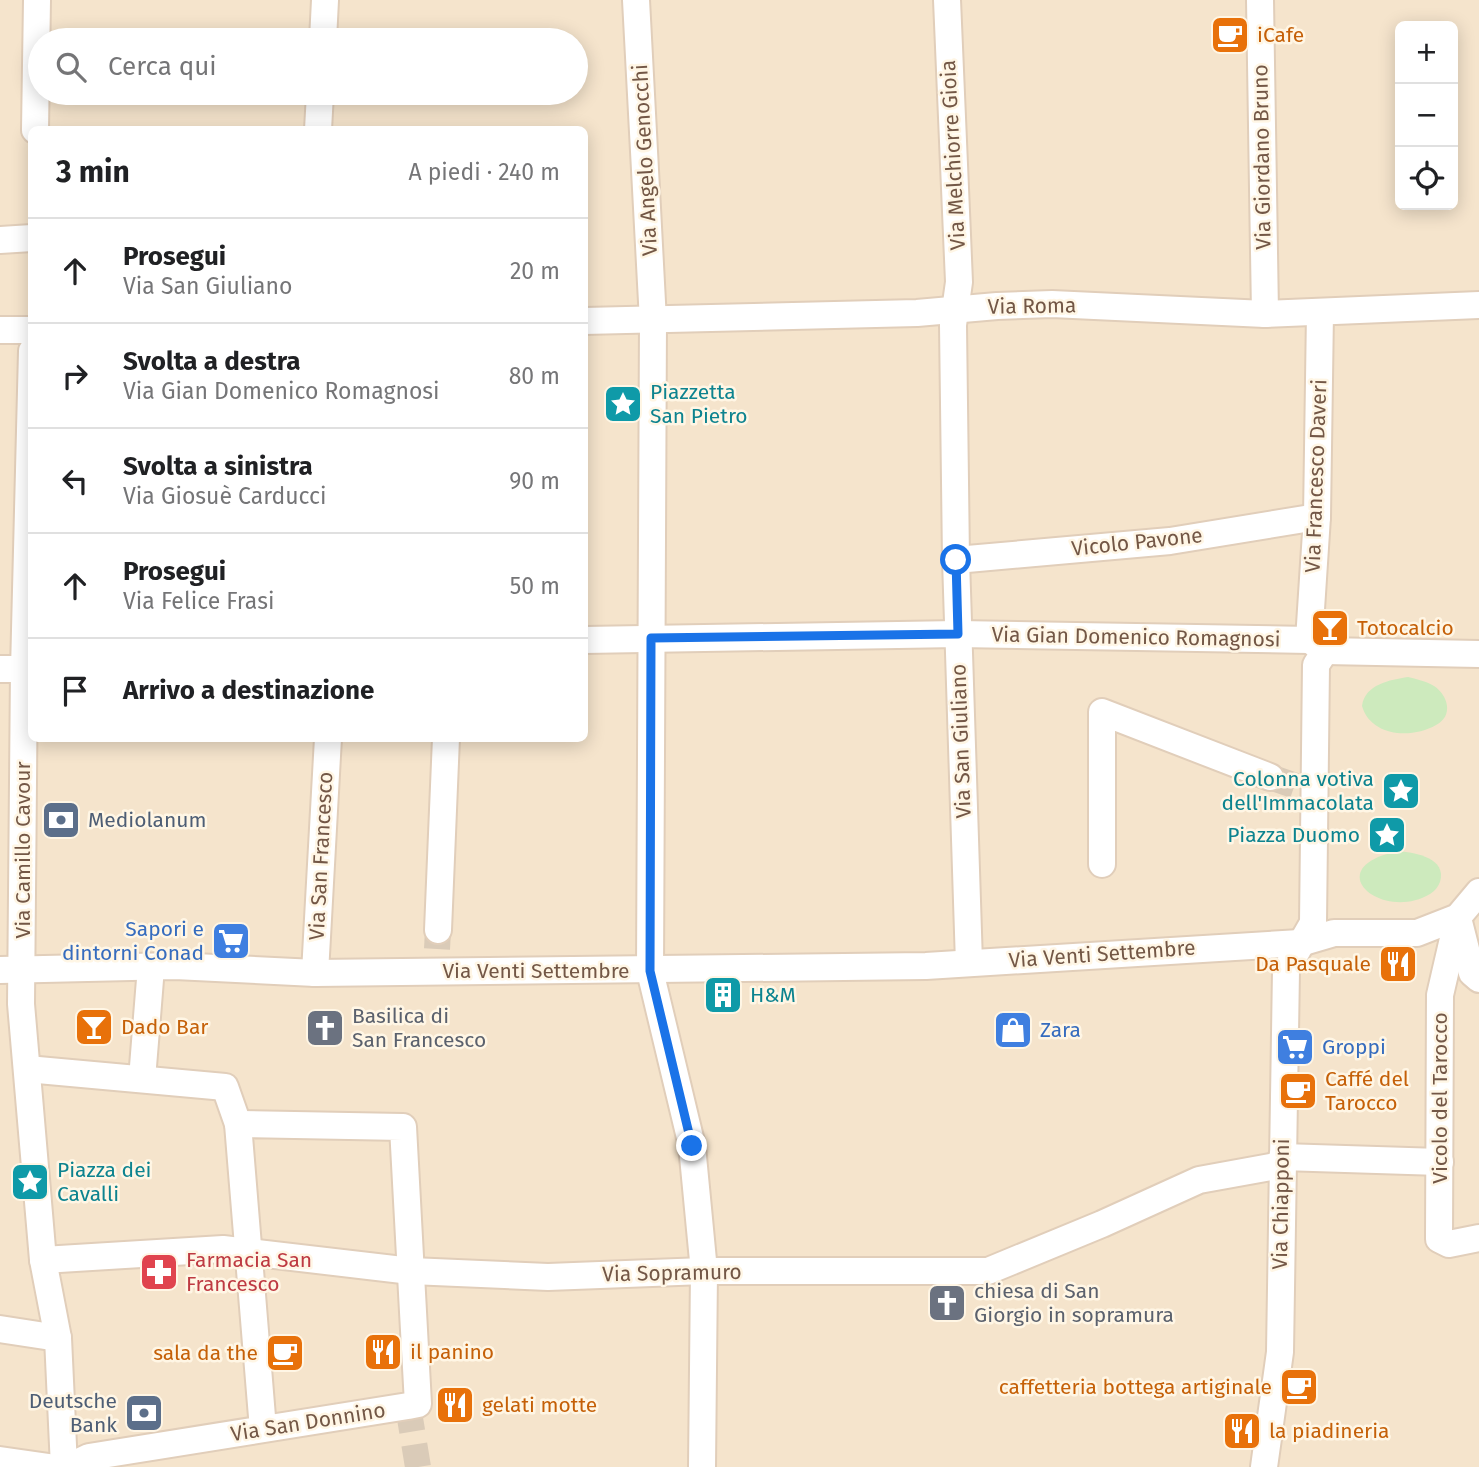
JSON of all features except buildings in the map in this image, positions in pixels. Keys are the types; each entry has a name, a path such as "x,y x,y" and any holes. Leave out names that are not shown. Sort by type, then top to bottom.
{"street":[{"path":"37,0 37,28"},
{"path":"324,28 325,0"},
{"name":"Via Angelo Genocchi","path":"636,0 653,320 650,971 692,1146 704,1271 702,1467"},
{"name":"Via Melchiorre Gioia","path":"947,0 959,282 956,309"},
{"name":"Via Giordano Bruno","path":"1260,0 1265,314"},
{"path":"35,105 35,126"},
{"path":"318,126 319,105"},
{"path":"0,240 28,239"},
{"name":"Via Roma","path":"588,321 917,313 1052,304 1265,314 1479,305"},
{"name":"Via San Giuliano","path":"956,309 953,325 956,560 968,950"},
{"name":"Via Francesco Daveri","path":"1317,645 1320,312"},
{"path":"0,330 28,330"},
{"name":"Via Camillo Cavour","path":"11,970 12,747 28,442"},
{"name":"Vicolo Pavone","path":"956,560 1170,541 1317,517"},
{"name":"Via Gian Domenico Romagnosi","path":"588,640 958,634 1317,645"},
{"path":"1300,943 1313,923 1305,786 1317,645 1479,654"},
{"path":"1102,864 1102,712 1270,778"},
{"name":"Via San Francesco","path":"315,973 328,742"},
{"path":"437,950 446,742"},
{"path":"1300,943 1334,933 1417,933 1458,917 1479,892"},
{"path":"1458,917 1472,974 1479,979"},
{"name":"Vicolo del Tarocco","path":"1458,917 1440,995 1439,1239 1449,1244 1479,1238"},
{"name":"Via Venti Settembre","path":"11,970 151,967 315,973 437,950 650,971 926,967 968,950 1300,943"},
{"name":"Via Chiapponi","path":"1264,1467 1280,1352 1286,970 1300,943"},
{"path":"142,1079 151,967"},
{"path":"11,970 21,1004 43,1260 58,1338 66,1467"},
{"path":"27,1069 225,1087 238,1124 263,1429"},
{"path":"238,1124 403,1126 411,1271"},
{"name":"Via Sopramuro","path":"43,1260 223,1249 411,1271 548,1277 704,1271 988,1271 1199,1180 1282,1161 1440,1162"},
{"name":"Via San Donnino","path":"66,1467 89,1457 418,1404 411,1271"},
{"path":"0,1329 58,1338"},
{"path":"0,1460 49,1467"}],"shaded area":[{"path":"0,0 1479,0 1479,1467 0,1467"}],"green space":[{"path":"1408,677 1434,686 1443,695 1447,711 1442,721 1426,729 1404,733 1383,729 1374,724 1362,706 1368,693 1379,684"},
{"path":"1399,851 1421,855 1435,862 1441,874 1440,882 1433,892 1411,901 1393,902 1377,897 1365,889 1360,879 1362,869 1375,859"}],"tunnel":[{"path":"1270,777 1296,786"},
{"path":"437,949 438,930"},
{"path":"408,1406 418,1467"}],"place":[{"name":"iCafe","path":"1230,35"},
{"name":"Piazzetta San Pietro","path":"623,404"},
{"name":"Totocalcio","path":"1330,628"},
{"name":"Colonna votiva dell'Immacolata","path":"1401,791"},
{"name":"Mediolanum","path":"61,820"},
{"name":"Piazza Duomo","path":"1387,835"},
{"name":"Sapori e dintorni Conad","path":"231,941"},
{"name":"Da Pasquale","path":"1398,964"},
{"name":"H&M","path":"723,995"},
{"name":"Dado Bar","path":"94,1027"},
{"name":"Basilica di San Francesco","path":"325,1028"},
{"name":"Zara","path":"1013,1030"},
{"name":"Groppi","path":"1295,1047"},
{"name":"Caffé del Tarocco","path":"1298,1091"},
{"name":"Piazza dei Cavalli","path":"30,1182"},
{"name":"Farmacia San Francesco","path":"159,1272"},
{"name":"chiesa di San Giorgio in sopramura","path":"947,1303"},
{"name":"il panino","path":"383,1352"},
{"name":"sala da the","path":"285,1353"},
{"name":"caffetteria bottega artiginale","path":"1299,1387"},
{"name":"gelati motte","path":"455,1405"},
{"name":"Deutsche Bank","path":"144,1413"},
{"name":"la piadineria","path":"1242,1431"}],"route":[{"path":"692,1146 650,971 651,638 958,634 956,560"}]}
